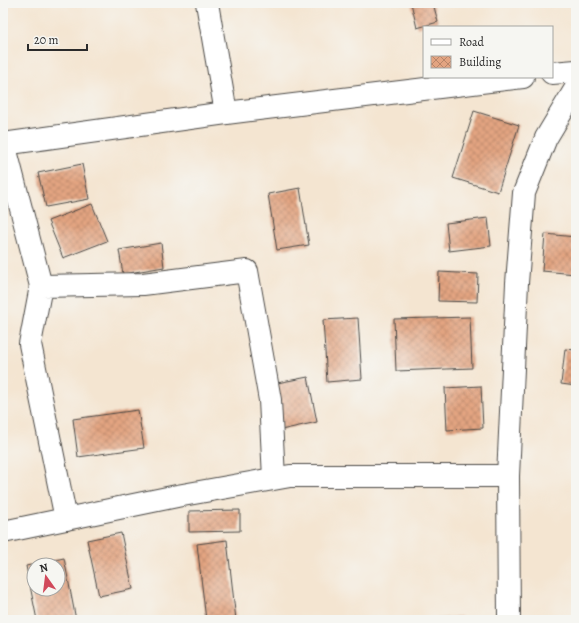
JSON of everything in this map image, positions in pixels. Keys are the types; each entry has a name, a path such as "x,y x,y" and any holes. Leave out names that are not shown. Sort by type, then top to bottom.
{"street":[{"path":"207,3 226,113"},
{"path":"553,74 576,70"},
{"path":"66,519 30,344 41,286 3,144 226,113 515,78"},
{"path":"509,620 508,476 517,283 524,193 546,138 576,88"},
{"path":"41,286 143,284 247,271 270,400 274,478"},
{"path":"3,532 177,496 290,476 508,476"}],"building":[{"path":"411,3 433,3 438,22 417,28"},
{"path":"474,111 519,125 498,192 453,178"},
{"path":"82,164 89,199 46,207 38,173"},
{"path":"300,188 309,245 277,250 268,194"},
{"path":"92,204 107,241 63,258 48,221"},
{"path":"488,218 491,246 449,251 446,223"},
{"path":"545,234 576,237 576,274 542,271"},
{"path":"161,243 164,267 123,274 119,250"},
{"path":"439,272 478,274 477,302 438,301"},
{"path":"470,317 472,368 396,371 394,319"},
{"path":"358,318 362,379 327,382 323,320"},
{"path":"565,349 576,350 576,386 561,384"},
{"path":"308,377 317,422 281,430 272,384"},
{"path":"481,386 483,428 447,430 445,388"},
{"path":"138,410 144,448 78,457 73,419"},
{"path":"240,510 240,531 189,532 189,511"},
{"path":"121,533 133,589 99,596 87,540"},
{"path":"227,540 236,620 206,620 197,544"},
{"path":"66,568 76,620 37,620 32,597 66,597"},
{"path":"461,616 461,620 432,620 432,619"}]}
